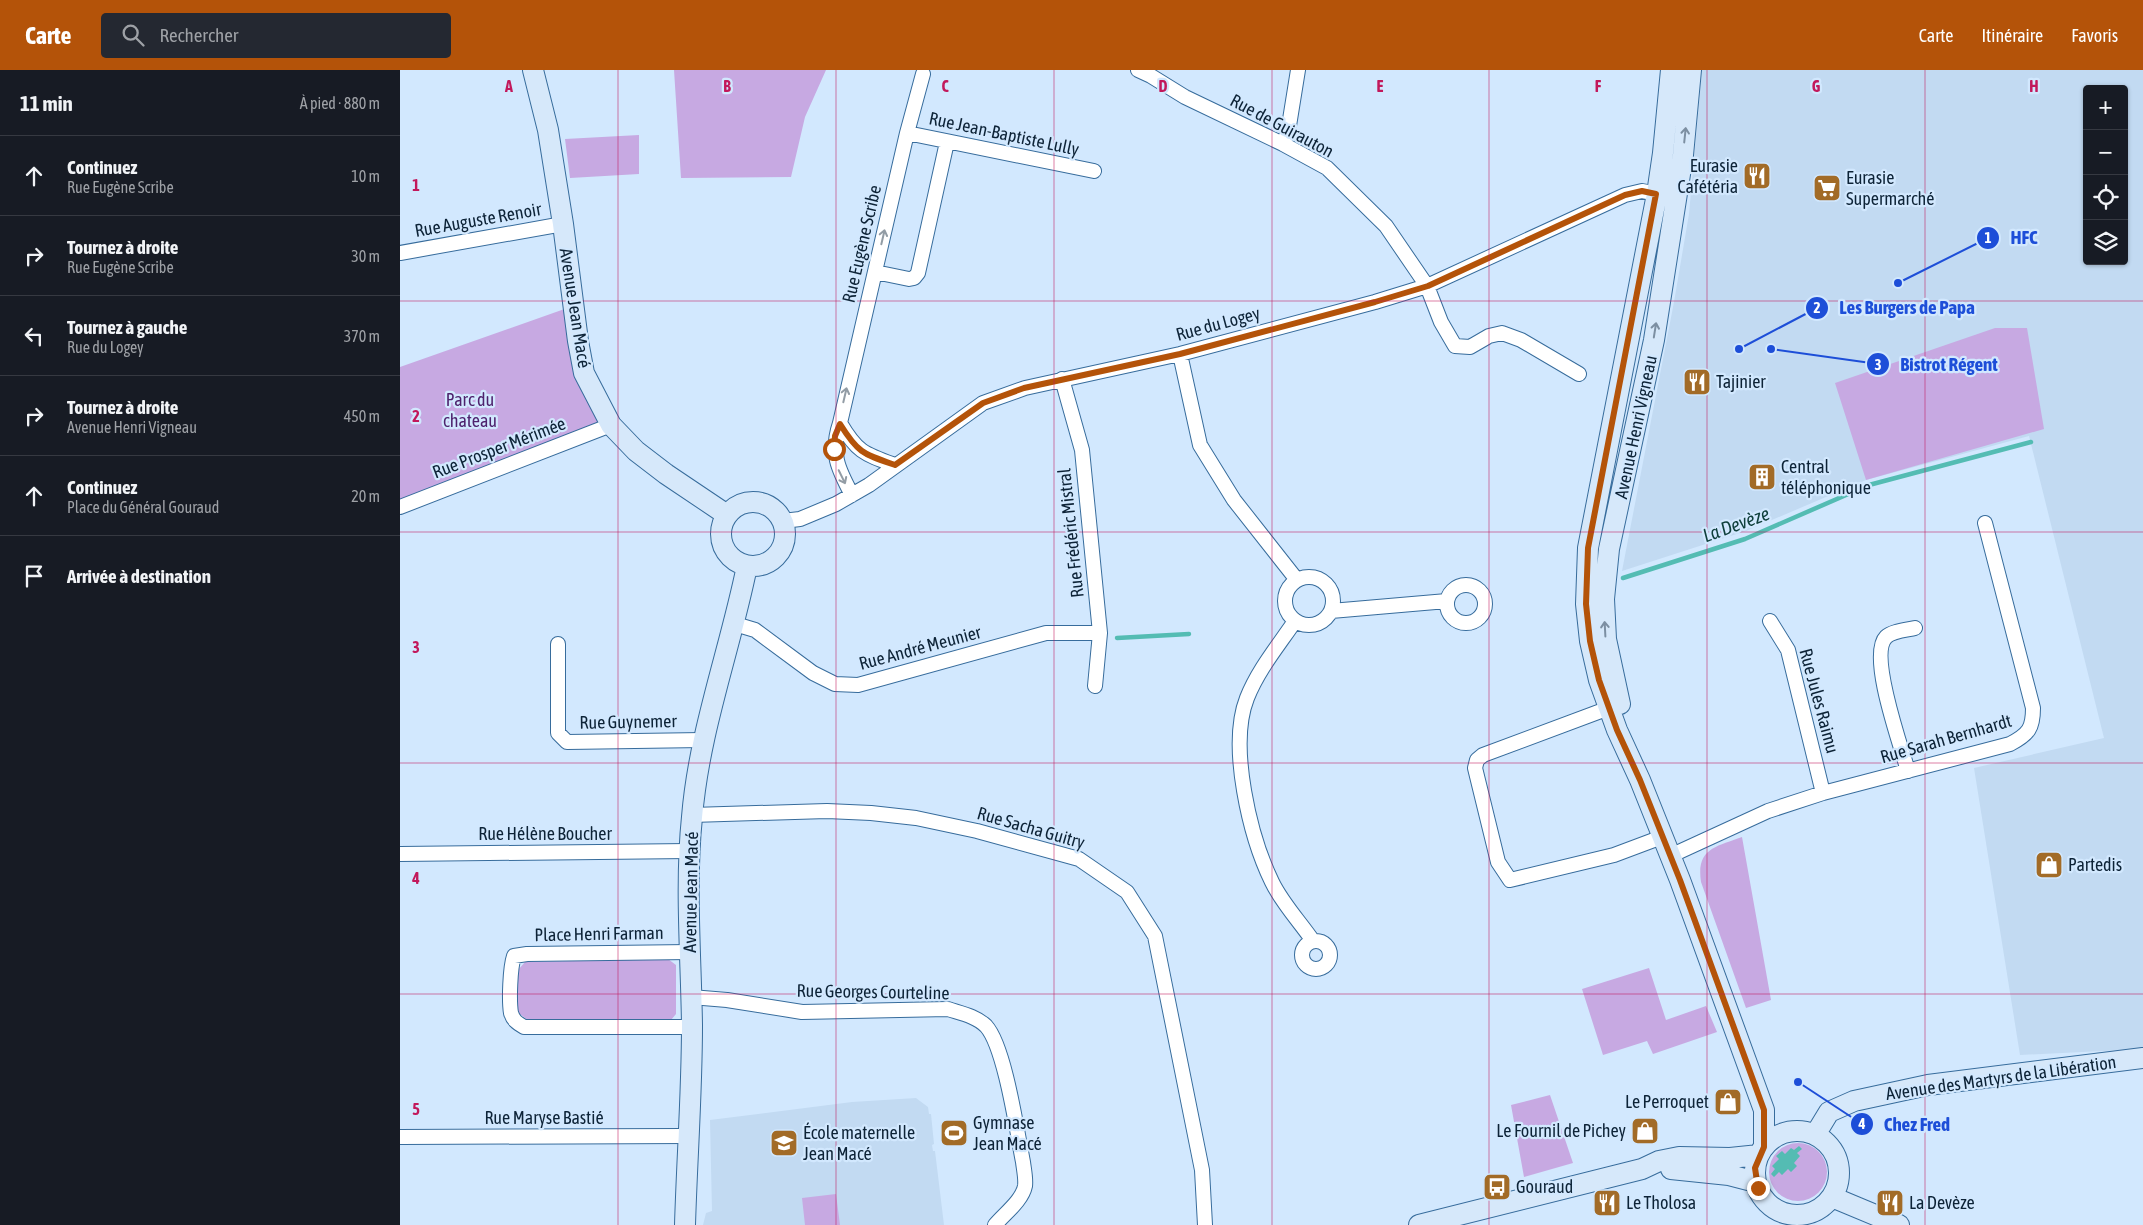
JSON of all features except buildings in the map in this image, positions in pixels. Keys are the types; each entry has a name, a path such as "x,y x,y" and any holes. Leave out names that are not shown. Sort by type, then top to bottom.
{"street":[{"name":"Avenue Jean Macé","path":"533,70 548,130 584,373 611,425 636,451 727,516"},
{"name":"Rue de Guirauton","path":"1138,70 1185,97 1283,144 1327,168 1386,226 1428,286 1441,322 1454,346 1470,347 1489,336 1502,333 1521,340 1579,374"},
{"path":"1283,144 1288,132 1298,70"},
{"name":"Avenue Henri Vigneau","path":"1671,70 1663,153 1656,194 1588,548 1586,604 1590,641 1599,680 1614,711 1670,856 1764,1110 1761,1151"},
{"name":"Avenue Henri Vigneau","path":"1614,711 1604,599 1609,549 1654,340 1677,196 1691,70"},
{"name":"Rue Eugène Scribe","path":"852,495 836,461 835,436 840,424 906,133 924,71"},
{"name":"Rue Jean-Baptiste Lully","path":"906,133 1094,171"},
{"path":"875,272 909,279 914,278 918,273 947,142"},
{"name":"Rue du Logey","path":"784,521 800,519 836,504 852,495 983,403 1024,388 1062,378 1180,354 1375,302 1428,286 1625,195 1642,191 1677,196"},
{"name":"Rue Auguste Renoir","path":"400,253 563,224"},
{"path":"1180,354 1200,445 1234,500 1297,580"},
{"name":"Rue Frédéric Mistral","path":"1062,378 1082,450 1100,633 1095,686"},
{"path":"840,424 850,441 859,450 895,465"},
{"name":"Rue Prosper Mérimée","path":"400,507 611,425"},
{"path":"762,503 771,507 784,521 785,541 775,558 767,564 747,566 737,562 723,546 721,536 722,525 727,516 742,504 762,503"},
{"name":"Rue Sarah Bernhardt","path":"1670,856 1768,811 2010,744 2023,737 2029,730 2033,720 2033,708 1985,523"},
{"name":"Avenue Jean Macé","path":"686,1225 692,1027 689,851 692,815 702,740 735,624 747,566"},
{"path":"1308,576 1316,578 1328,585 1333,599 1331,611 1326,618 1312,625 1295,621 1286,608 1284,600 1286,592 1297,580 1308,576"},
{"path":"1331,611 1447,601"},
{"path":"1295,621 1261,669 1247,698 1240,722 1242,786 1254,839 1273,883 1313,941"},
{"name":"Rue Jules Raimu","path":"1770,621 1788,650 1824,794"},
{"name":"Rue André Meunier","path":"735,624 755,630 813,673 835,684 858,685 1046,632 1100,633"},
{"path":"1908,771 1886,694 1880,664 1880,650 1882,641 1888,635 1915,628"},
{"name":"Rue Guynemer","path":"558,644 558,733 567,742 702,740"},
{"path":"1614,711 1483,755 1477,760 1475,768 1498,862 1510,880 1614,855 1662,837"},
{"name":"Rue Sacha Guitry","path":"692,815 827,811 916,818 977,831 1078,859 1127,892 1155,936 1202,1170 1205,1225"},
{"name":"Rue Hélène Boucher","path":"400,854 689,851"},
{"name":"Place Henri Farman","path":"690,952 527,954 514,956 511,965 511,1013 515,1022 524,1027 692,1027"},
{"name":"Rue Georges Courteline","path":"691,997 727,1000 802,1012 948,1009 969,1015 986,1026 998,1047 1025,1178 1025,1187 1021,1195 995,1225"},
{"name":"Avenue des Martyrs de la Libération","path":"1815,1135 1829,1112 1854,1100 1928,1084 2143,1058"},
{"path":"1764,1110 1777,1123 1795,1131 1815,1135 1828,1144 1835,1153 1840,1175 1820,1225"},
{"path":"1419,1225 1642,1169 1659,1161 1679,1157 1730,1158 1761,1151 1778,1136 1795,1131"},
{"name":"Rue Maryse Bastié","path":"400,1137 688,1136"},
{"path":"1761,1151 1755,1168 1756,1182 1760,1193 1769,1204 1798,1220 1812,1213 1829,1200"},
{"path":"1642,1169 1691,1169 1729,1174 1756,1182"},
{"path":"1829,1200 1898,1225"}],"shaded area":[{"path":"1702,70 2143,70 2143,1049 2020,1055 1974,768 2104,738 2029,436 1866,480 1746,531 1622,571 1689,214"},
{"path":"916,1098 928,1107 929,1114 931,1114 934,1144 932,1145 933,1151 935,1151 944,1225 703,1225 706,1213 712,1211 710,1120 852,1102"},
{"path":"1799,1146 1802,1149 1797,1153 1800,1156 1794,1163 1797,1166 1791,1172 1788,1169 1782,1175 1779,1172 1774,1177 1771,1174 1775,1169 1772,1166 1779,1159 1776,1156 1782,1151 1785,1154 1791,1148 1794,1150"}],"green space":[{"path":"674,70 826,70 805,117 791,177 681,178"},
{"path":"639,135 639,174 570,178 565,139"},
{"name":"Parc du chateau","path":"573,306 578,341 611,425 400,507 400,367"},
{"path":"1995,328 2027,328 2044,429 1866,480 1835,383"},
{"path":"1742,837 1771,1000 1746,1008 1701,882 1700,871 1705,855 1716,847"},
{"path":"668,959 676,965 676,1014 671,1020 529,1021 516,1011 518,970 525,962"},
{"path":"1649,968 1666,1020 1706,1006 1717,1032 1653,1054 1647,1041 1603,1055 1582,989"},
{"path":"1550,1095 1573,1163 1524,1177 1511,1105"},
{"path":"1798,1143 1809,1145 1819,1151 1825,1161 1827,1172 1825,1183 1819,1193 1809,1199 1798,1201 1787,1199 1777,1193 1771,1183 1769,1172 1771,1161 1777,1151 1787,1145"},
{"path":"836,1194 840,1225 805,1225 802,1198"}],"waterway":[{"name":"La Devèze","path":"1623,578 1745,539 1869,485 2031,442"},
{"name":"La Devèze","path":"1117,638 1189,634"}],"place":[{"name":"Eurasie Cafétéria","path":"1757,176"},
{"name":"Eurasie Supermarché","path":"1827,188"},
{"name":"HFC","path":"1898,283"},
{"name":"Les Burgers de Papa","path":"1739,349"},
{"name":"Bistrot Régent","path":"1771,349"},
{"name":"Tajinier","path":"1697,382"},
{"name":"Central téléphonique","path":"1762,477"},
{"name":"Partedis","path":"2049,865"},
{"name":"Chez Fred","path":"1798,1082"},
{"name":"Le Perroquet","path":"1728,1102"},
{"name":"Le Fournil de Pichey","path":"1645,1131"},
{"name":"Gymnase Jean Macé","path":"954,1133"},
{"name":"École maternelle Jean Macé","path":"784,1143"},
{"name":"Gouraud","path":"1497,1187"},
{"name":"Le Tholosa","path":"1607,1203"},
{"name":"La Devèze","path":"1890,1203"}],"route":[{"path":"834,449 835,436 840,424 850,441 859,450 895,465 983,403 1024,388 1062,378 1180,354 1389,298 1428,286 1625,195 1642,191 1656,194 1588,548 1586,604 1590,641 1599,680 1611,715 1640,780 1680,880 1764,1110 1764,1147 1755,1168 1758,1188"}]}
